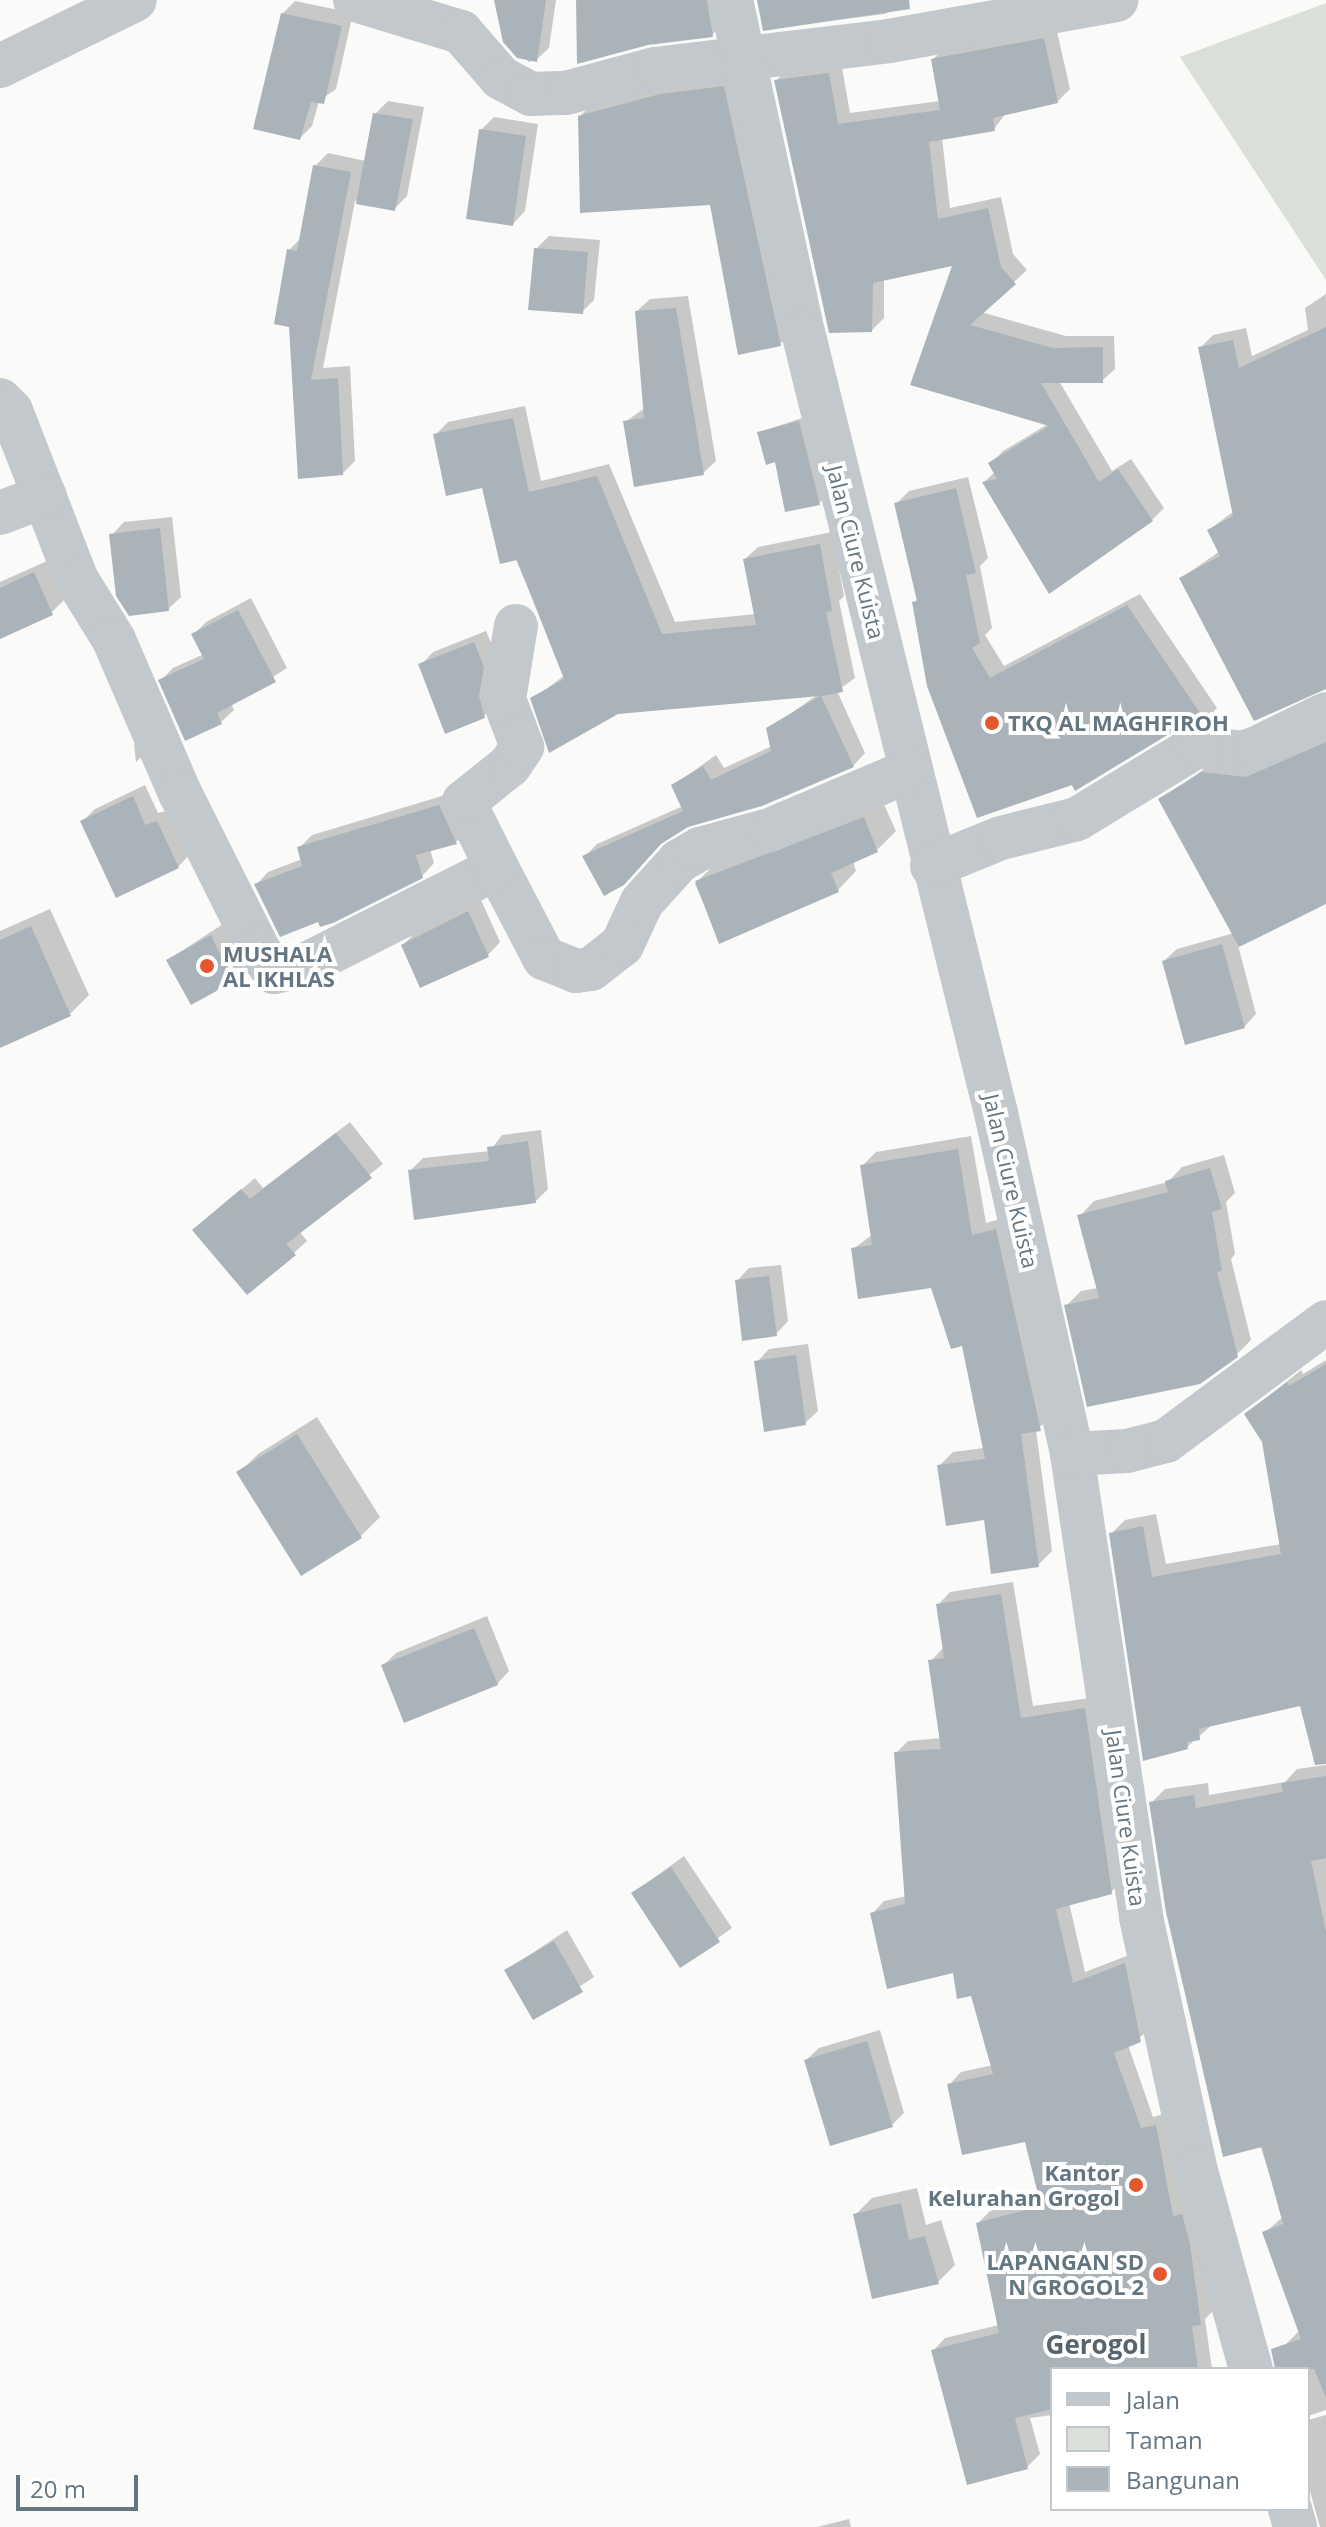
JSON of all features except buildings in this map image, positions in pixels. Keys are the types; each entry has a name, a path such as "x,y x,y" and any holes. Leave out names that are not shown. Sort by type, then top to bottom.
{"street":[{"path":"0,66 135,0"},
{"path":"355,0 461,32 501,78 531,94 566,93 655,69 889,41 1116,0"},
{"name":"Jalan Ciure Kuista","path":"731,0 803,332 932,866 996,1113 1072,1454 1141,1917 1196,2171 1250,2367"},
{"path":"0,400 11,411 77,580 114,640 180,793 270,969 280,975 303,966 497,868"},
{"path":"0,513 45,496"},
{"path":"516,626 504,699 522,747 510,765 464,802 544,958 584,972 622,945 642,902 679,861 700,849 770,830 909,771"},
{"path":"932,866 1001,838 1077,819 1197,746 1240,753 1255,749 1326,714"},
{"path":"1072,1454 1127,1451 1166,1441 1326,1322"}],"green space":[{"path":"1326,3 1326,280 1180,57"}],"place":[{"name":"TKQ AL MAGHFIROH","path":"992,723"},
{"name":"MUSHALA AL IKHLAS","path":"207,966"},
{"name":"Kantor Kelurahan Grogol","path":"1136,2185"},
{"name":"LAPANGAN SD N GROGOL 2","path":"1160,2274"}],"district":[{"name":"Gerogol","path":"1096,2345"}]}
